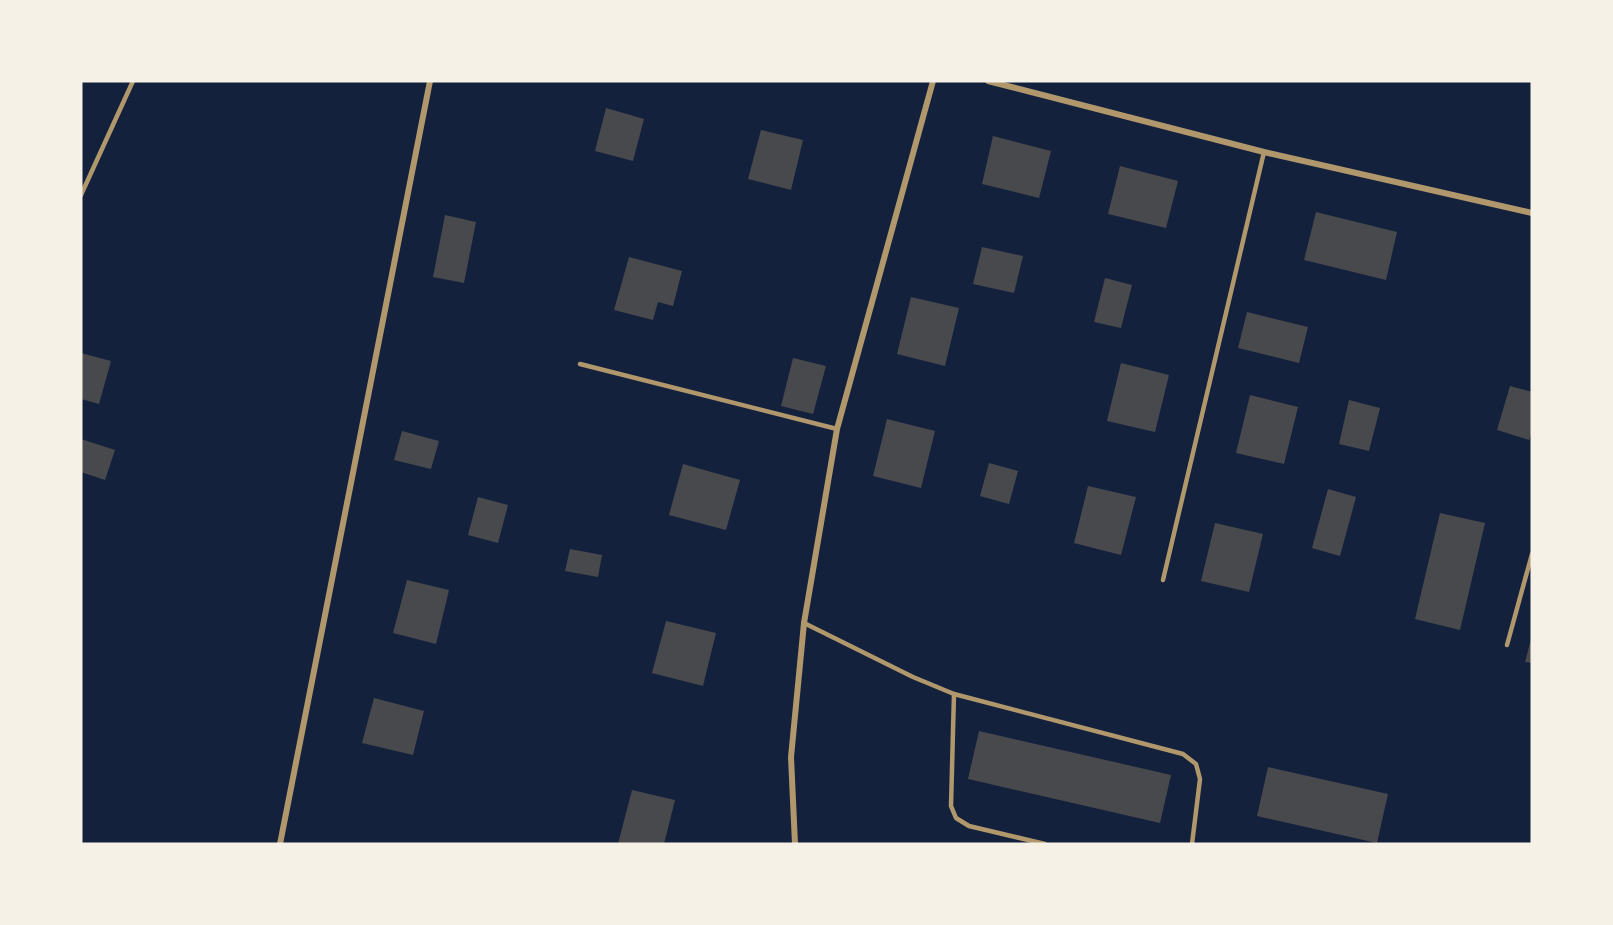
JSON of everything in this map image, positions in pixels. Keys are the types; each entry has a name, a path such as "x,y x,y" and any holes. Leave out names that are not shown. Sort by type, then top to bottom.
{"street":[{"path":"280,844 430,81"},
{"path":"795,844 791,757 804,623 837,429 933,81"},
{"path":"988,81 1264,152 1532,213"}],"lane":[{"path":"81,195 133,81"},
{"path":"1163,580 1264,152"},
{"path":"580,364 837,429"},
{"path":"1507,645 1532,554"},
{"path":"804,623 913,677 954,694 1183,754 1196,764 1200,779 1192,844"},
{"path":"954,694 951,806 956,818 969,826 1045,844"}],"building":[{"path":"606,108 644,119 633,161 595,151"},
{"path":"761,130 803,140 791,190 748,179"},
{"path":"993,136 1051,151 1039,198 982,184"},
{"path":"1120,166 1178,181 1166,228 1108,214"},
{"path":"1316,212 1397,232 1386,280 1304,260"},
{"path":"445,215 476,222 464,283 433,277"},
{"path":"982,247 1023,256 1014,293 973,284"},
{"path":"629,257 682,271 673,306 658,302 653,320 614,310"},
{"path":"1105,278 1132,285 1121,328 1094,322"},
{"path":"911,297 959,308 945,366 897,354"},
{"path":"1247,312 1308,327 1299,363 1238,348"},
{"path":"81,353 111,361 99,404 81,399"},
{"path":"793,358 826,366 813,414 781,406"},
{"path":"1121,363 1169,375 1155,432 1107,421"},
{"path":"1510,386 1532,392 1532,431 1529,440 1497,430"},
{"path":"1250,395 1298,407 1284,464 1236,453"},
{"path":"1349,400 1380,408 1369,451 1339,444"},
{"path":"887,419 935,431 921,488 873,476"},
{"path":"402,431 439,441 431,469 394,460"},
{"path":"81,439 115,450 105,480 81,472"},
{"path":"989,463 1018,471 1009,504 980,496"},
{"path":"683,464 740,480 726,530 669,515"},
{"path":"1088,486 1136,497 1121,555 1074,543"},
{"path":"1328,489 1356,497 1340,556 1312,548"},
{"path":"478,497 508,505 498,543 468,535"},
{"path":"1440,513 1485,523 1460,630 1415,619"},
{"path":"1215,523 1263,534 1249,592 1201,581"},
{"path":"570,549 602,555 598,577 565,571"},
{"path":"407,580 449,590 436,644 393,633"},
{"path":"666,621 716,633 703,686 652,673"},
{"path":"1532,639 1532,663 1525,662"},
{"path":"374,698 424,711 413,755 362,743"},
{"path":"979,731 1171,775 1160,823 968,779"},
{"path":"1268,767 1388,794 1377,843 1257,816"},
{"path":"632,790 675,800 664,844 618,844"}]}
